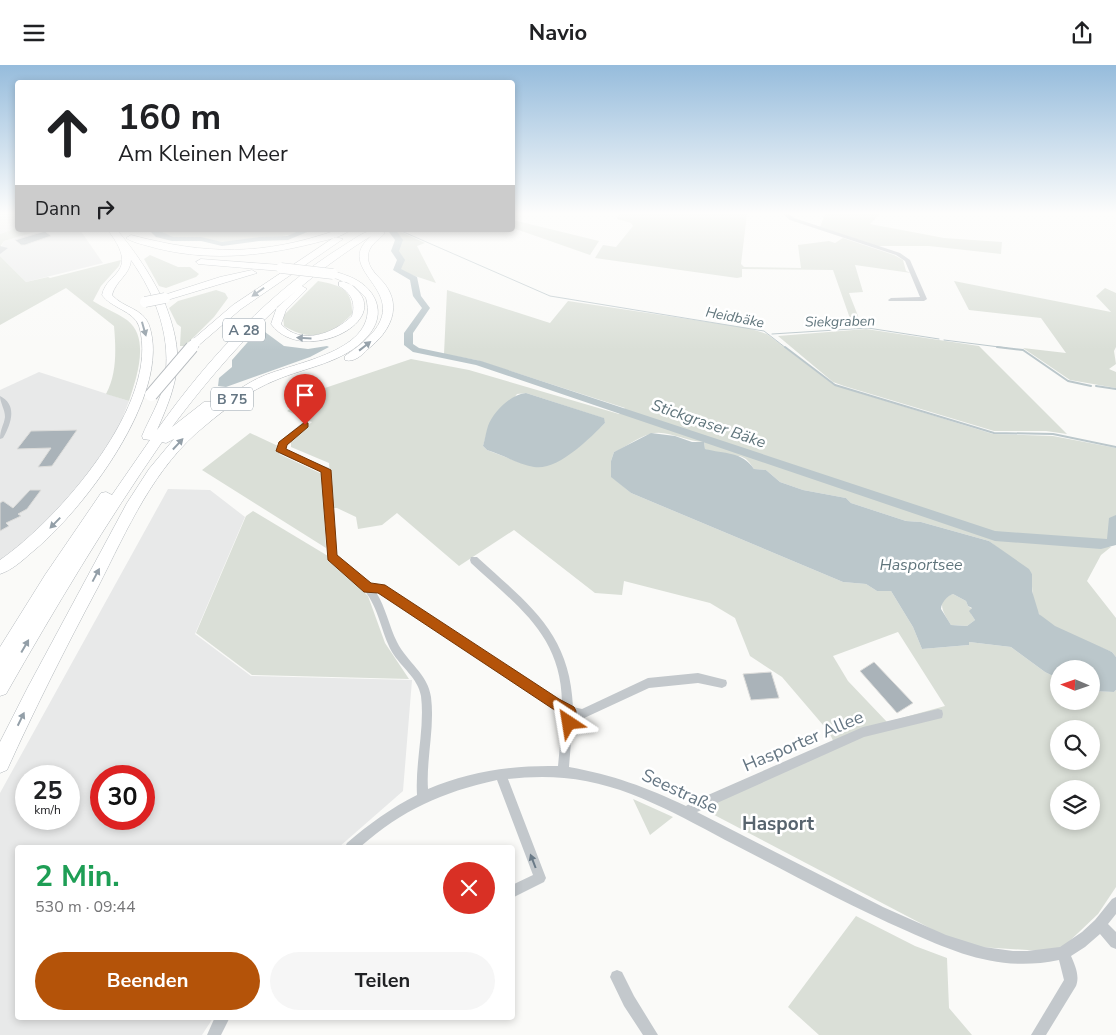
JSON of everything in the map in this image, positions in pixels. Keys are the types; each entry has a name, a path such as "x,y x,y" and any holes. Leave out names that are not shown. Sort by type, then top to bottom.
{"highway":[{"path":"109,298 108,290 128,263 128,259"},
{"path":"136,259 164,316 173,348 170,386 148,437"},
{"path":"142,460 200,410 235,391 336,355 355,342 367,329 374,307 369,295 358,285 329,277 191,259"},
{"path":"0,568 32,544 58,519 151,395 195,343 237,307 309,259"},
{"name":"A 28","path":"0,662 51,579 148,437 210,357 251,313 319,259"},
{"name":"A 28","path":"0,688 69,571 142,460 207,373 259,315 328,259"},
{"path":"329,277 342,283 356,294 360,310 351,325 333,335 309,339 291,336 280,330 276,324 277,317 291,299 340,259"},
{"path":"0,763 43,674 111,547 162,463 196,427 217,412 251,394 335,365 357,353 372,341 386,321 390,303 385,291 367,268 364,259"},
{"path":"109,298 120,302 145,302 165,298 238,275 279,270"},
{"path":"105,457 135,404 144,374 147,347 144,324 138,316 109,298"},
{"name":"B 75","path":"196,427 222,405 272,377"}],"street":[{"path":"891,299 924,299 906,259"},
{"path":"0,398 9,409 9,416 0,436"},
{"path":"305,425 282,444 281,451 326,470 332,557 369,588 378,603 390,638 397,651 422,681 426,696 421,774 423,796"},
{"path":"474,560 534,618 559,655 564,674 569,711 563,772"},
{"path":"369,588 381,589 555,704 569,711 582,714 648,683 698,678 722,683"},
{"name":"Hasporter Allee","path":"687,813 696,806 863,732 938,714"},
{"name":"Seestraße","path":"357,845 423,796 474,779 500,774 532,771 563,772 599,778 622,785 687,813 864,904 965,951 995,957 1029,958 1063,953 1088,937 1116,903"},
{"path":"500,774 540,878 515,890"},
{"path":"1100,924 1116,941"},
{"path":"1038,1035 1071,981 1063,953"},
{"path":"617,977 629,1001 651,1035"},
{"path":"214,1035 222,1020"}],"shaded area":[{"path":"0,259 3,259 26,282 50,278 121,260 119,266 101,286 93,301 127,320 134,328 138,337 140,359 129,401 106,394 114,370 114,326 66,288 0,325"},
{"path":"3,259 100,259 103,263 26,282"},
{"path":"144,259 160,259 178,267 190,267 199,274 196,277 166,288 159,286"},
{"path":"402,259 424,259 436,283 400,271"},
{"path":"604,259 742,259 741,264 744,267 801,268 800,259 902,259 906,271 911,273 855,265 863,292 849,293 862,326 853,327 833,270 742,269 742,277 737,278"},
{"path":"318,281 333,284 344,290 350,299 352,314 337,327 321,334 304,334 284,326 283,316"},
{"path":"954,281 1111,312 1096,296 1105,288 1116,293 1116,347 1114,351 1116,364 1109,369 1116,372 1116,388 1070,380 1023,348 1066,353 1041,318 969,310"},
{"path":"216,290 225,293 228,298 214,317 185,346 180,346 181,327 177,324 169,308 178,301"},
{"path":"447,290 550,323 568,301 748,328 767,334 834,385 993,434 1053,436 1116,448 1116,516 1111,519 1110,538 1103,542 997,534 748,450 875,499 996,539 1106,545 1111,547 1101,555 1087,581 1116,618 1116,657 1112,652 1064,632 1047,622 1035,606 1032,574 989,541 921,522 906,521 851,503 846,498 803,490 780,482 766,470 754,469 745,458 705,449 704,442 670,434 656,433 641,437 614,452 611,461 611,476 631,493 843,582 866,584 877,591 891,591 913,627 922,649 969,645 969,642 1011,647 1050,674 1050,710 1100,710 1100,691 1114,692 1116,690 1116,887 1098,914 1058,952 964,946 701,808 836,747 829,732 782,677 750,656 735,618 710,603 624,581 622,595 595,593 514,530 459,566 397,513 382,525 358,529 356,517 337,508 332,508 329,463 291,447 291,440 312,422 287,411 313,392 411,359 469,370 619,414 625,408 476,360 444,354","holes":["526,393 603,418 605,423 579,447 557,461 521,463 487,450 483,446 486,436 517,394","898,632 945,706 887,722 848,681 833,656"]},
{"path":"866,329 979,346 1067,434 1046,431 994,431 844,386 833,382 778,336"},
{"path":"39,372 129,401 118,429 81,484 27,541 0,561 0,390"},
{"path":"250,433 278,446 279,454 322,474 326,548 202,470"},
{"path":"168,489 210,490 245,517 195,634 251,676 412,680 403,791 341,845 15,845 15,1020 212,1020 202,1035 0,1035 0,793 15,766 15,830 80,830 80,765 15,765"},
{"path":"253,511 328,556 368,596 385,643 409,679 252,675 196,633 246,516"},
{"path":"953,594 966,601 972,609 971,614 975,620 967,626 951,625 942,608 944,600"},
{"path":"633,799 673,817 650,835"},
{"path":"856,916 915,946 947,958 949,1008 972,1035 819,1035 788,1007"}],"water":[{"path":"265,332 284,346 308,349 329,347 310,357 226,387 218,386 219,378 232,367 232,360 254,335"},
{"path":"526,393 604,418 605,423 573,452 553,464 543,467 528,466 487,450 483,446 488,426 494,415 509,400"},
{"name":"Hasportsee","path":"651,433 675,436 692,442 704,442 705,449 738,456 749,463 754,469 766,470 780,482 803,490 846,498 851,503 906,521 921,522 989,541 1029,569 1032,574 1032,591 1039,614 1055,626 1112,652 1116,657 1116,690 1114,692 1100,691 1100,660 1050,660 1050,674 1011,647 969,642 969,645 922,649 913,627 891,591 877,591 866,584 843,582 631,493 611,477 611,461 614,452","holes":["953,594 966,601 968,606 972,608 969,611 975,620 967,626 951,625 941,609 943,602"]}],"building":[{"path":"77,430 52,466 38,467 51,448 17,449 31,431"},
{"path":"30,490 41,490 27,509 18,514 21,516 6,523 9,526 0,531 0,503 3,501 13,508"},
{"path":"874,662 913,703 897,713 860,671"},
{"path":"771,672 779,698 751,700 743,674"}],"waterway":[{"name":"Stickgraser Bäke","path":"401,259 397,270 414,279 417,296 426,308 408,333 409,345 416,350 478,363 995,536 1101,544 1111,543 1115,537 1113,521 1116,520"},
{"name":"Heidbäke","path":"466,259 550,296 764,331 786,348"},
{"name":"Siekgraben","path":"772,334 868,328 939,339"},
{"name":"Siekgraben","path":"944,340 1007,348"},
{"name":"Heidbäke","path":"785,347 835,385 994,433 1053,434 1116,447"},
{"name":"Siekgraben","path":"997,347 1023,350 1068,381 1091,386"},
{"name":"Siekgraben","path":"1096,386 1116,389"}],"district":[{"name":"Hasport","path":"778,823"}],"route":[{"path":"305,425 282,444 281,451 326,470 332,557 369,588 381,589 555,704 569,711 569,723"}]}
